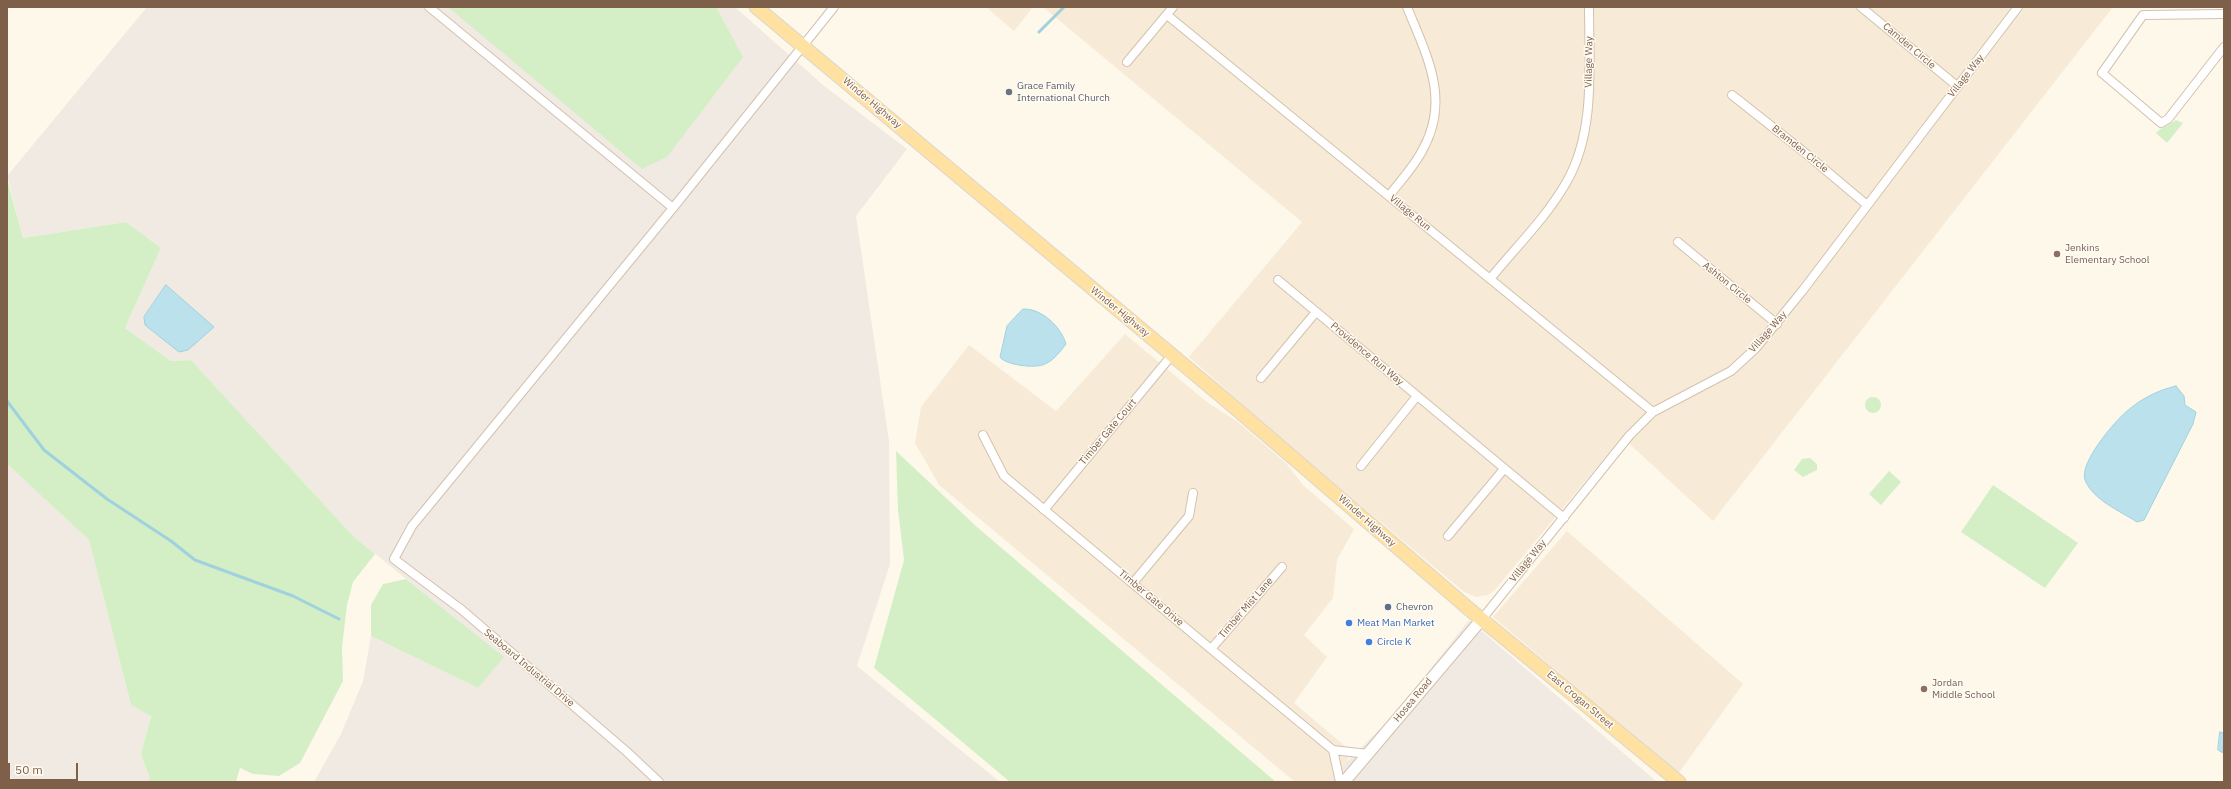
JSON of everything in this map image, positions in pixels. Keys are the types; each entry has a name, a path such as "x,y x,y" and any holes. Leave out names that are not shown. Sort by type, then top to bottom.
{"main road":[{"name":"Winder Highway","path":"756,7 1172,354 1482,619"},
{"name":"East Crogan Street","path":"1482,619 1679,782"}],"street":[{"path":"429,7 673,208 834,7"},
{"path":"1127,62 1173,7"},
{"path":"1389,196 1423,151 1431,134 1436,99 1431,64 1407,7"},
{"name":"Village Way","path":"1490,278 1551,204 1566,183 1578,154 1587,114 1589,7"},
{"name":"Camden Circle","path":"1861,7 1957,86"},
{"name":"Village Way","path":"1482,619 1629,436 1653,412 1731,370 1756,348 1777,324 2018,7"},
{"path":"2224,14 2143,15 2102,73 2161,123 2168,119 2224,47"},
{"name":"Village Run","path":"1167,15 1653,412"},
{"name":"Bramden Circle","path":"1732,95 1804,152 1867,205"},
{"name":"Seaboard Industrial Drive","path":"659,782 621,746 462,610 394,559 412,526 673,208"},
{"name":"Ashton Circle","path":"1678,242 1777,324"},
{"name":"Providence Run Way","path":"1278,280 1564,518"},
{"path":"1261,378 1316,312"},
{"name":"Timber Gate Court","path":"1044,510 1172,354"},
{"path":"1361,466 1417,396"},
{"name":"Timber Gate Drive","path":"983,434 1004,476 1334,750"},
{"path":"1448,536 1504,469"},
{"path":"1133,584 1189,516 1193,493"},
{"name":"Timber Mist Lane","path":"1211,649 1282,567"},
{"name":"Hosea Road","path":"1344,782 1482,619"},
{"path":"1340,782 1334,750 1368,754"}],"shaded area":[{"path":"147,7 735,7 823,85 907,149 856,216 889,441 890,564 857,666 1000,782 314,782 341,734 363,681 371,636 478,688 503,657 353,536 191,360 171,361 125,328 161,248 126,222 23,238 7,176"},
{"path":"986,7 1033,7 1014,31"},
{"path":"1043,7 2113,7 1713,521 1622,437 1495,590 1488,595 1476,597 1464,592 1291,447 1189,357 1302,222"},
{"path":"1125,334 1207,402 1238,422 1286,463 1303,485 1354,529 1337,560 1333,598 1304,635 1327,657 1294,703 1352,752 1334,782 1295,782 939,485 915,443 921,407 969,345 1056,411"},
{"path":"7,464 89,540 131,705 151,715 141,754 150,779 147,782 15,782 7,774"},
{"path":"1567,531 1743,684 1678,774 1493,617"},
{"path":"1469,620 1657,782 1326,782 1394,715"}],"green space":[{"path":"448,7 716,7 743,57 667,157 642,169"},
{"path":"2176,120 2183,123 2167,143 2156,133"},
{"path":"7,179 23,238 126,222 161,248 125,328 171,361 191,360 353,536 375,554 353,582 347,605 342,647 343,681 300,763 279,776 253,774 240,768 236,782 147,782 150,779 141,754 151,716 131,705 89,540 7,464"},
{"path":"1870,397 1876,397 1881,402 1879,411 1876,413 1870,413 1865,408 1865,402"},
{"path":"896,451 977,527 1276,782 1010,782 874,668 904,560 898,510"},
{"path":"1810,458 1817,464 1817,470 1803,477 1794,470 1802,459"},
{"path":"1889,471 1901,482 1881,505 1869,494"},
{"path":"1993,485 2078,543 2045,588 1961,532"},
{"path":"406,579 504,657 478,688 371,636 371,605 383,584"}],"water":[{"path":"166,285 214,327 188,350 179,352 145,325 144,317"},
{"path":"1023,309 1044,315 1060,331 1066,344 1048,363 1028,366 1014,364 1003,360 1000,357 1007,326"},
{"path":"2176,386 2184,396 2185,405 2196,412 2193,424 2144,520 2137,522 2100,499 2094,493 2085,480 2087,464 2106,433 2121,416 2144,399"},
{"path":"2220,732 2224,733 2223,753 2218,750"}],"waterway":[{"path":"1039,32 1064,7"},
{"path":"7,401 44,450 107,499 171,541 195,560 293,596 339,619"}],"place":[{"name":"Grace Family International Church","path":"1009,92"},
{"name":"Jenkins Elementary School","path":"2057,254"},
{"name":"Chevron","path":"1388,607"},
{"name":"Meat Man Market","path":"1349,623"},
{"name":"Circle K","path":"1369,642"},
{"name":"Jordan Middle School","path":"1924,689"}]}
